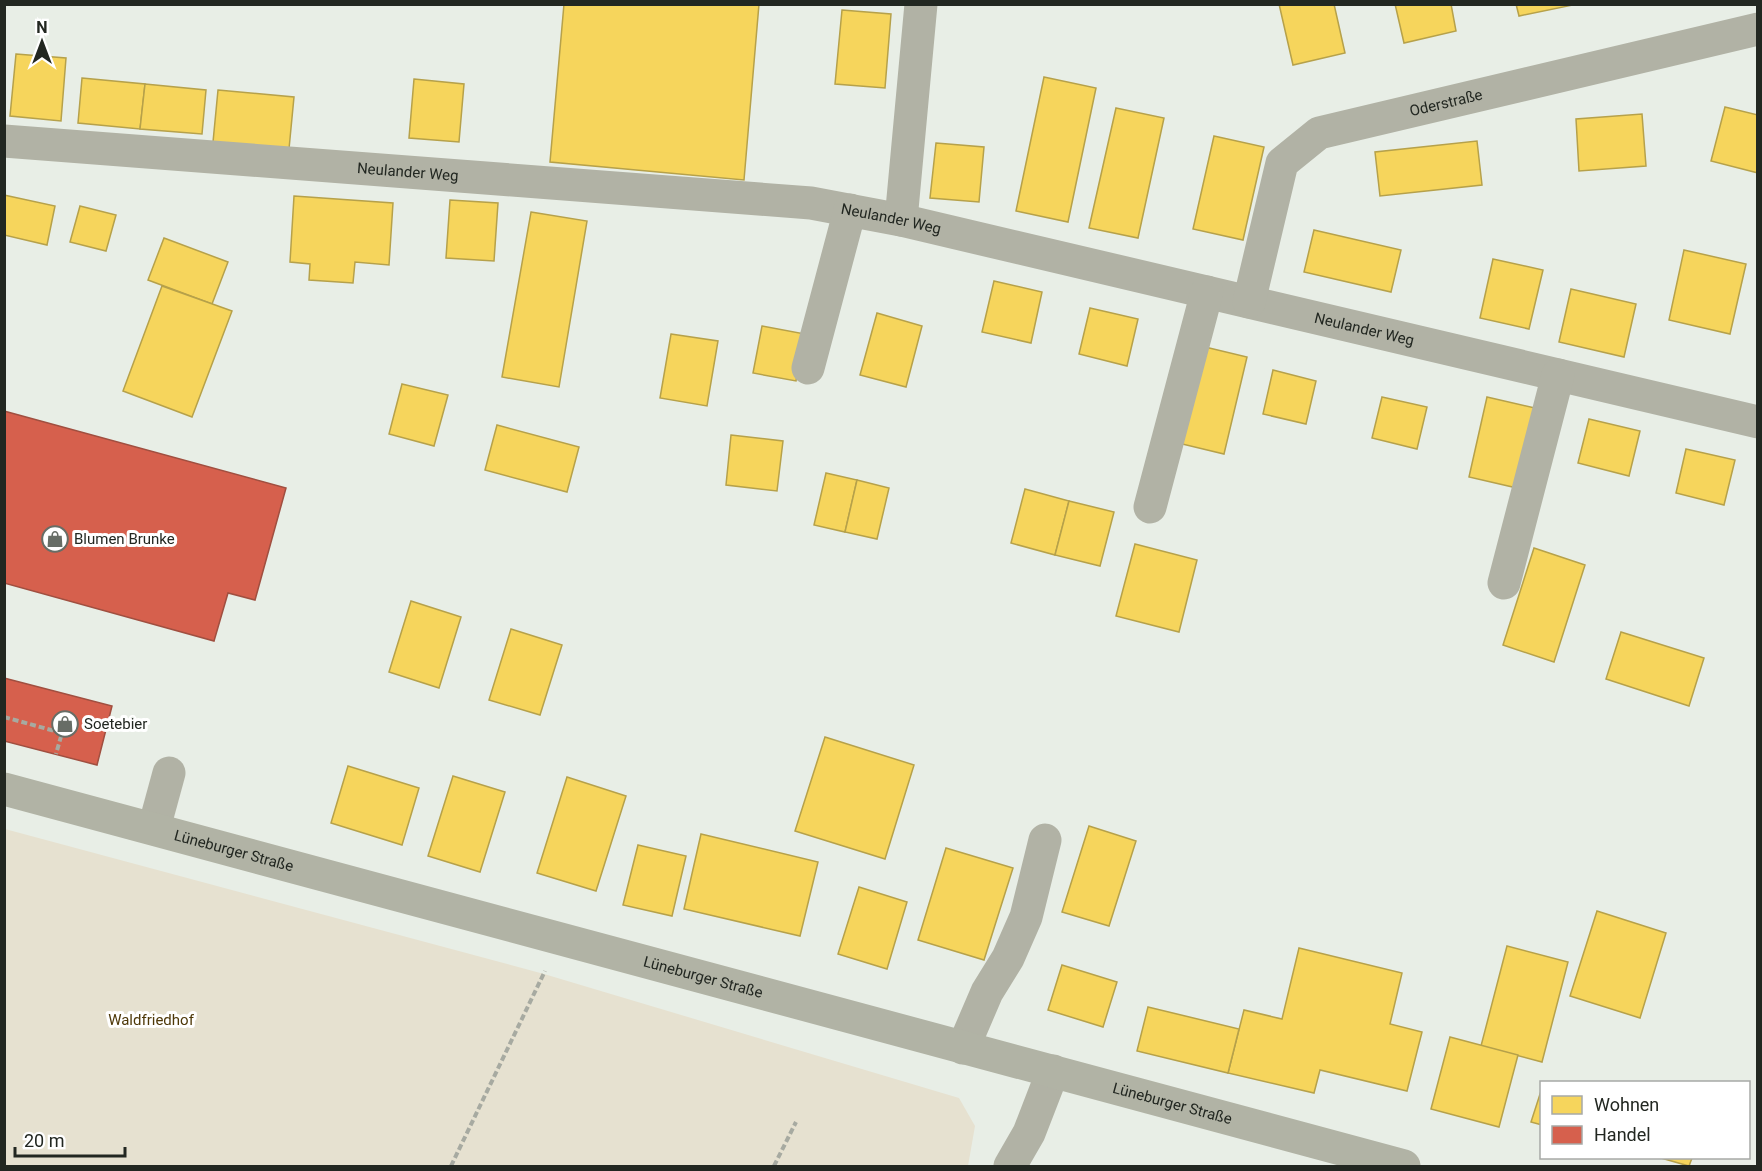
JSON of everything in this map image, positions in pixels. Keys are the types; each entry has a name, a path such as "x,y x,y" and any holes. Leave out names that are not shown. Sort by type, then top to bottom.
{"main road":[{"name":"Lüneburger Straße","path":"4,789 1404,1167"}],"street":[{"path":"901,220 921,4"},
{"name":"Oderstraße","path":"1249,302 1282,163 1319,133 1758,29"},
{"name":"Neulander Weg","path":"4,141 811,203 901,220 1758,422"},
{"path":"808,368 850,210"},
{"path":"1150,507 1207,292"},
{"path":"1504,583 1558,375"},
{"path":"154,828 169,772"},
{"path":"963,1048 987,992 1008,958 1026,917 1045,840"},
{"path":"1010,1167 1029,1133 1053,1071"}],"path":[{"path":"4,717 62,733 56,754"},
{"path":"451,1167 559,940"},
{"path":"774,1167 796,1122"}],"green space":[{"name":"Waldfriedhof","path":"5,829 544,974 959,1098 975,1126 968,1166 5,1166"}],"building: Wohnen":[{"path":"564,4 759,4 744,180 550,162"},
{"path":"1279,4 1334,4 1345,53 1293,65"},
{"path":"1395,4 1451,4 1456,31 1404,43"},
{"path":"1516,4 1573,4 1573,5 1519,16"},
{"path":"842,10 891,14 885,88 835,84"},
{"path":"16,54 66,58 61,121 10,116"},
{"path":"1044,77 1096,88 1068,222 1016,211"},
{"path":"82,78 145,84 140,129 78,123"},
{"path":"414,79 464,84 459,142 409,138"},
{"path":"145,84 206,90 202,134 140,129"},
{"path":"218,90 294,97 289,149 213,142"},
{"path":"1725,107 1758,115 1758,173 1711,161"},
{"path":"1116,108 1164,118 1138,238 1089,228"},
{"path":"1642,114 1646,166 1579,171 1576,119"},
{"path":"1214,136 1264,147 1243,240 1193,229"},
{"path":"1477,141 1482,185 1380,196 1375,152"},
{"path":"936,143 984,147 979,202 930,198"},
{"path":"4,195 55,206 47,245 4,235"},
{"path":"294,196 393,203 389,265 355,262 353,283 309,280 310,264 290,262"},
{"path":"450,200 498,203 494,261 446,258"},
{"path":"80,206 116,215 106,251 70,242"},
{"path":"531,212 587,221 559,387 502,377"},
{"path":"1314,230 1401,250 1391,292 1304,272"},
{"path":"164,238 228,262 212,304 148,280"},
{"path":"1684,250 1746,264 1730,334 1669,320"},
{"path":"1493,259 1543,270 1529,329 1480,318"},
{"path":"994,281 1042,292 1031,343 982,332"},
{"path":"162,286 232,311 192,417 123,391"},
{"path":"1571,289 1636,304 1624,357 1559,342"},
{"path":"1090,308 1138,319 1127,366 1079,354"},
{"path":"877,313 922,326 906,387 860,375"},
{"path":"762,326 805,334 796,381 753,373"},
{"path":"671,334 718,341 707,406 660,398"},
{"path":"1201,346 1247,357 1224,454 1178,443"},
{"path":"1273,370 1316,381 1306,424 1263,414"},
{"path":"402,384 448,395 434,446 389,434"},
{"path":"1382,397 1427,407 1417,449 1372,438"},
{"path":"1487,397 1535,408 1517,488 1469,477"},
{"path":"1589,419 1640,431 1629,476 1578,463"},
{"path":"497,425 579,447 567,492 485,470"},
{"path":"731,435 783,441 777,491 726,485"},
{"path":"1686,449 1735,460 1724,505 1676,493"},
{"path":"826,473 857,480 845,532 814,525"},
{"path":"857,480 889,488 877,539 845,532"},
{"path":"1025,489 1069,501 1055,555 1011,543"},
{"path":"1069,501 1114,512 1100,566 1055,555"},
{"path":"1135,544 1197,560 1179,632 1116,616"},
{"path":"1534,548 1585,565 1554,662 1503,645"},
{"path":"411,601 461,617 439,688 389,672"},
{"path":"511,629 562,645 540,715 489,700"},
{"path":"1621,632 1704,658 1689,706 1606,679"},
{"path":"825,737 914,765 885,859 795,831"},
{"path":"348,766 419,788 402,845 331,823"},
{"path":"453,776 505,792 480,872 428,856"},
{"path":"567,777 626,796 596,891 537,873"},
{"path":"1089,826 1136,841 1109,926 1062,912"},
{"path":"701,834 818,862 800,936 684,909"},
{"path":"638,845 686,856 672,916 623,905"},
{"path":"946,848 1013,868 984,960 918,940"},
{"path":"859,887 907,902 887,969 838,954"},
{"path":"1597,911 1666,933 1640,1018 1570,996"},
{"path":"1507,946 1568,962 1542,1062 1481,1046"},
{"path":"1299,948 1402,973 1390,1024 1422,1032 1407,1091 1320,1070 1314,1093 1228,1073 1244,1010 1282,1019"},
{"path":"1062,965 1117,982 1103,1027 1048,1010"},
{"path":"1148,1007 1239,1029 1228,1073 1137,1051"},
{"path":"1450,1037 1518,1055 1499,1127 1431,1109"},
{"path":"1540,1094 1540,1124 1531,1122"},
{"path":"1664,1159 1692,1159 1689,1166"}],"building: Handel":[{"path":"4,411 286,488 255,600 228,593 214,641 4,583"},
{"path":"4,678 112,706 97,765 4,741"}],"place":[{"name":"Blumen Brunke","path":"55,539"},
{"name":"Soetebier","path":"65,724"}]}
